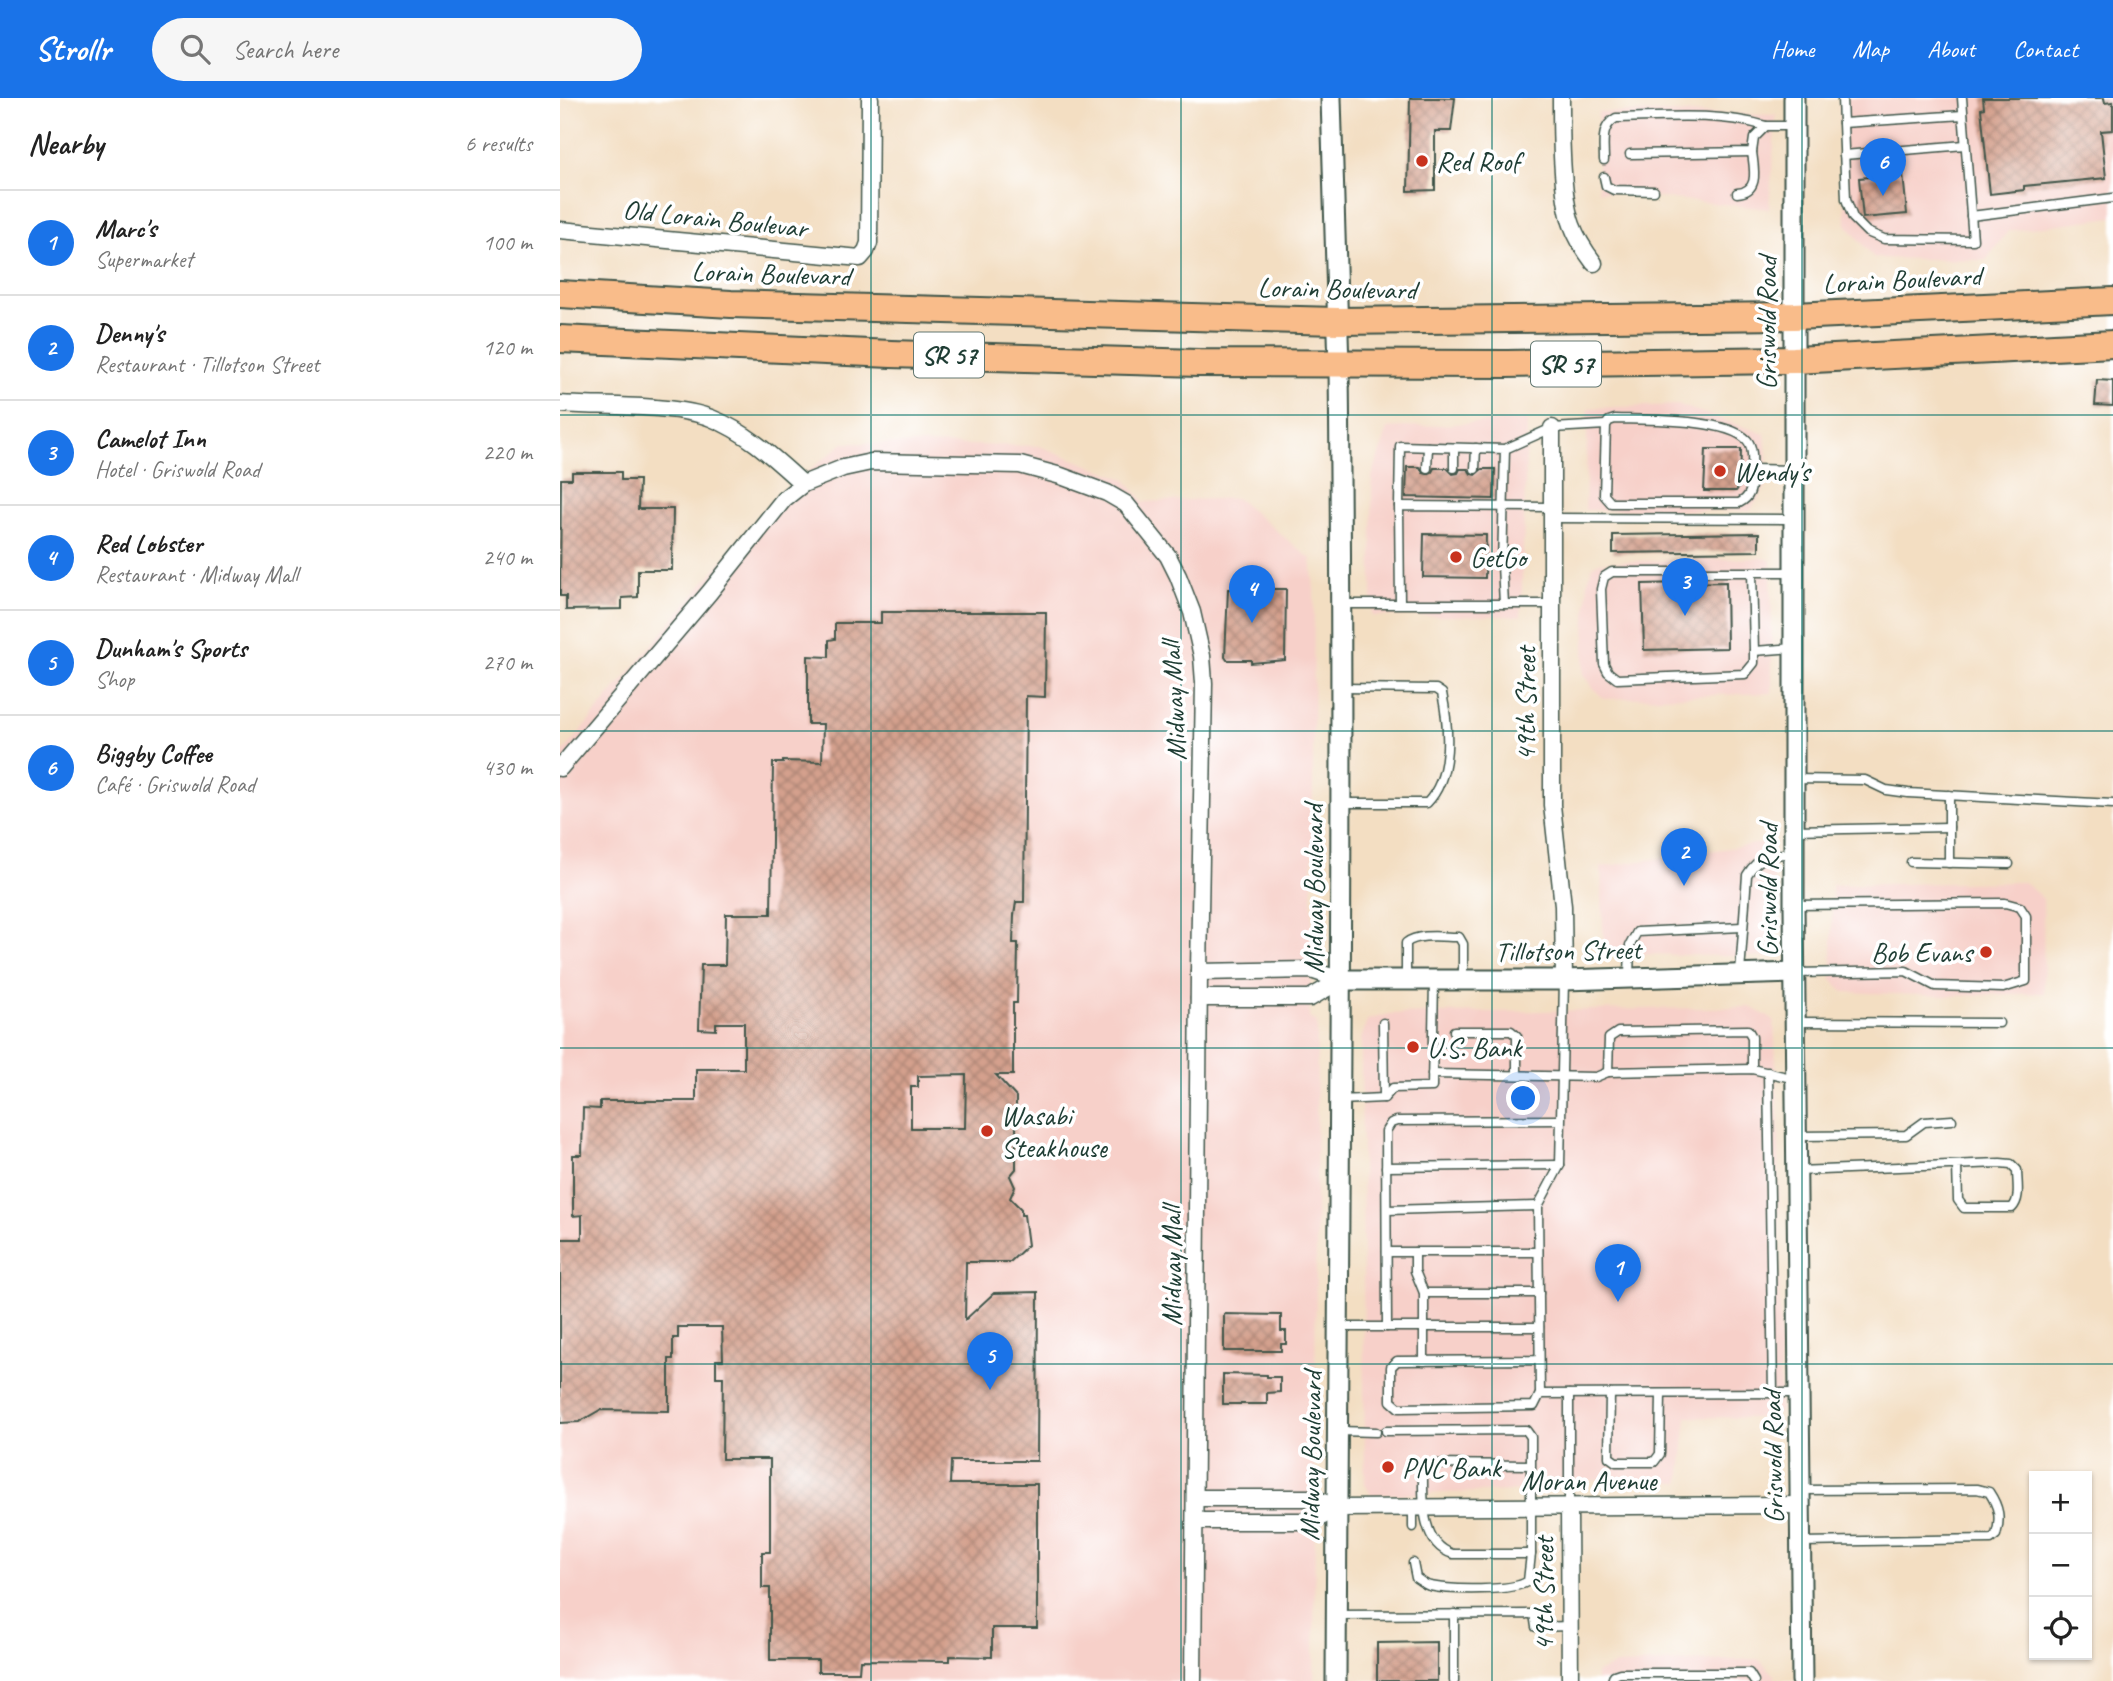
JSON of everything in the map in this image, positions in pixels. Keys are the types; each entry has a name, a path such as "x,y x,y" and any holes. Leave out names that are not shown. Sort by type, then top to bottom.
{"highway":[{"name":"Lorain Boulevard","path":"560,294 731,304 1337,321 1794,316 2113,301"},
{"name":"SR 57","path":"560,339 904,354 1199,363 1339,364 1619,364 1794,360 2113,344"}],"street":[{"name":"Old Lorain Boulevar","path":"560,230 856,258 864,256 869,243 870,98"},
{"name":"Midway Boulevard","path":"1331,98 1339,364 1341,803 1336,1681"},
{"path":"1561,98 1566,205 1581,246 1594,263"},
{"name":"Griswold Road","path":"1794,98 1794,905 1802,1681"},
{"path":"560,404 654,409 709,417 740,432 767,451 803,484"},
{"name":"49th Street","path":"1552,428 1552,805 1563,906 1564,980"},
{"name":"Midway Mall","path":"560,768 709,593 784,499 803,484 842,468 870,462 1020,465 1107,493 1133,510 1168,556 1178,576 1192,612 1202,656 1195,1521"},
{"name":"Tillotson Street","path":"1199,972 1311,970 1340,980 1564,980 1795,974"},
{"path":"1199,998 1310,999 1340,980"},
{"name":"Moran Avenue","path":"1196,1498 1314,1498 1337,1508 1569,1507 1800,1498"},
{"name":"49th Street","path":"1569,1507 1570,1681"},
{"name":"Moran Avenue","path":"1195,1521 1314,1521 1337,1508"},
{"path":"1193,1681 1195,1521"}],"lane":[{"path":"1842,98 1846,199 1853,218 1867,232 1884,239 1973,240 1962,98"},
{"path":"1843,123 1963,115"},
{"path":"1604,160 1604,130 1607,123 1616,118 1713,117 1750,121 1766,126 1794,125"},
{"path":"1737,193 1746,192 1752,187 1755,177 1752,152 1754,138 1766,126"},
{"path":"1844,155 1965,145"},
{"path":"1630,154 1752,152"},
{"path":"1604,177 1606,186 1614,190 1654,191"},
{"path":"1971,216 2113,198"},
{"path":"1615,419 1711,425 1747,440 1752,453 1752,468 1751,493 1739,503 1611,503 1606,501 1604,495 1606,425 1615,419"},
{"path":"1400,603 1400,446 1505,449 1552,428 1606,425"},
{"path":"1427,468 1428,447"},
{"path":"1454,448 1454,468"},
{"path":"1475,469 1476,448"},
{"path":"1504,604 1502,565 1505,449"},
{"path":"1752,468 1794,470"},
{"path":"1399,506 1427,502 1474,502 1551,513 1794,519"},
{"path":"1752,572 1754,663 1745,674 1617,679 1608,673 1604,664 1601,589 1604,577 1612,572 1752,572 1794,572"},
{"path":"1340,604 1551,604"},
{"path":"1754,651 1794,648"},
{"path":"1340,688 1436,689 1442,693 1446,715 1446,753 1442,776 1435,794 1427,803 1341,803"},
{"path":"1794,779 1865,780 1886,790 2113,804"},
{"path":"1949,795 1949,863"},
{"path":"1794,830 1949,827"},
{"path":"1740,975 1747,875 1755,861 1772,855 1794,853"},
{"path":"1911,862 2009,864"},
{"path":"1794,905 2006,903 2020,907 2026,916 2026,981 2019,985 2003,988 1936,986 1906,971 1795,974"},
{"path":"1628,978 1630,945 1637,932 1742,927"},
{"path":"1406,980 1406,943 1413,938 1459,937 1463,944 1464,980"},
{"path":"1340,1100 1384,1098 1393,1088 1432,1087 1434,980"},
{"path":"1539,1360 1393,1363 1391,1390 1394,1406 1534,1406 1540,1394 1538,1206 1560,1165 1564,980"},
{"path":"1796,1022 1999,1023"},
{"path":"1383,1023 1384,1098"},
{"path":"1608,1072 1609,1038 1618,1032 1748,1030 1752,1037 1752,1069"},
{"path":"1454,1031 1511,1031 1517,1036 1517,1075"},
{"path":"1432,1074 1596,1077 1608,1072 1752,1069 1796,1079"},
{"path":"1768,1072 1773,1393"},
{"path":"1387,1327 1386,1131 1391,1123 1560,1120"},
{"path":"1797,1136 1906,1135 1924,1122 1952,1120"},
{"path":"1797,1171 2000,1163 2015,1166 2018,1200 2015,1206 1965,1208 1958,1200 1957,1165"},
{"path":"1386,1167 1560,1165"},
{"path":"1387,1210 1538,1206"},
{"path":"1387,1252 1538,1252"},
{"path":"1415,1252 1415,1271 1424,1293 1424,1361"},
{"path":"1424,1293 1539,1293"},
{"path":"1340,1327 1539,1327"},
{"path":"1540,1394 1799,1392"},
{"path":"1569,1394 1569,1507"},
{"path":"1610,1394 1609,1457 1616,1462 1654,1462 1660,1454 1661,1394"},
{"path":"1338,1432 1526,1430 1531,1437 1531,1554 1528,1581 1512,1587 1427,1586 1416,1578 1413,1563"},
{"path":"1413,1527 1423,1469 1429,1464 1531,1465"},
{"path":"1800,1498 1978,1489 1989,1492 1997,1503 1998,1527 1996,1535 1991,1539 1801,1542"},
{"path":"1418,1508 1442,1550 1453,1554 1531,1554"},
{"path":"1454,1614 1454,1681"},
{"path":"1336,1615 1534,1614 1536,1627 1570,1626"},
{"path":"1613,1678 1620,1673 1651,1677 1749,1673 1754,1681"}],"shaded area":[{"path":"1839,98 2113,98 2113,217 2008,231 1986,260 1874,258 1846,224"},
{"path":"1598,112 1776,115 1769,209 1598,191"},
{"path":"1679,405 1765,434 1769,482 1750,511 1585,510 1588,408"},
{"path":"1527,420 1521,616 1372,616 1372,477 1388,428"},
{"path":"844,443 1039,446 1125,479 1144,502 1236,498 1311,559 1314,589 1312,951 1309,1018 1317,1022 1314,1681 560,1681 560,756 775,497"},
{"path":"1762,558 1771,560 1772,693 1604,699 1583,674 1588,581 1592,566 1600,562"},
{"path":"1770,842 1774,872 1775,946 1768,957 1604,953 1601,867"},
{"path":"2024,882 2043,899 2044,993 1945,996 1844,992 1832,980 1832,885"},
{"path":"1750,1007 1774,1020 1779,1128 1780,1412 1766,1418 1687,1417 1680,1483 1556,1479 1557,1490 1371,1495 1365,1484 1361,1040 1367,1020 1390,1014"},
{"path":"1758,1659 1775,1675 1775,1681 1596,1681 1596,1673 1616,1665"}],"building":[{"name":"Red Roof","path":"1410,98 1455,98 1451,131 1435,131 1435,190 1408,191"},
{"path":"1983,98 2104,98 2105,103 2113,102 2113,130 2101,131 2106,178 2024,186 2024,190 1990,194 1981,109 1984,108"},
{"path":"1903,174 1907,214 1863,218 1859,178"},
{"path":"2097,380 2113,381 2113,406 2095,405"},
{"path":"1706,449 1741,449 1740,486 1736,491 1704,491"},
{"path":"1407,467 1420,467 1423,473 1427,474 1434,468 1447,468 1453,474 1460,469 1468,469 1475,475 1482,469 1495,469 1494,499 1406,497"},
{"path":"572,472 621,472 621,480 639,480 638,509 673,509 672,570 638,570 638,597 622,598 622,609 566,610 566,596 560,596 561,479 572,479"},
{"path":"1759,533 1759,551 1613,553 1613,535"},
{"path":"1424,534 1486,535 1485,578 1423,577"},
{"path":"1239,579 1261,579 1261,589 1286,589 1285,660 1251,663 1251,660 1227,660 1225,657 1228,589 1234,589 1234,582 1239,583"},
{"path":"1726,582 1727,648 1644,650 1642,584"},
{"path":"881,612 1046,612 1045,697 1026,696 1024,902 1016,902 1014,915 1013,943 1018,943 1017,1003 1013,1003 1013,1075 996,1075 1016,1097 1016,1169 1010,1176 1015,1187 1010,1198 1021,1209 1021,1215 1024,1215 1028,1245 1010,1262 966,1262 965,1320 994,1293 1038,1292 1037,1461 951,1461 950,1484 1037,1484 1037,1628 992,1628 992,1657 950,1656 950,1661 860,1660 859,1672 818,1672 818,1660 770,1660 770,1588 762,1588 762,1552 770,1552 770,1459 722,1459 723,1377 716,1377 716,1360 723,1360 722,1327 678,1327 678,1338 673,1338 673,1359 669,1359 669,1411 600,1410 579,1422 560,1423 560,1239 582,1239 582,1215 573,1216 573,1155 582,1155 583,1108 600,1109 600,1101 696,1101 696,1069 744,1069 744,1023 716,1023 716,1030 699,1029 701,965 725,965 726,914 771,914 773,763 822,762 823,724 808,724 808,656 829,657 829,640 835,639 835,623 881,623","holes":["966,1075 965,1128 911,1128 911,1087 918,1087 918,1076"]},
{"path":"1224,1314 1281,1315 1281,1331 1286,1331 1286,1344 1281,1344 1281,1351 1224,1351"},
{"path":"1223,1374 1280,1377 1280,1392 1267,1393 1267,1404 1223,1404"},
{"path":"1437,1642 1437,1681 1377,1681 1377,1643"}],"place":[{"name":"Red Roof","path":"1422,161"},
{"name":"Biggby Coffee","path":"1883,196"},
{"name":"Wendy's","path":"1720,471"},
{"name":"GetGo","path":"1456,557"},
{"name":"Camelot Inn","path":"1685,616"},
{"name":"Red Lobster","path":"1252,623"},
{"name":"Denny's","path":"1684,886"},
{"name":"Bob Evans","path":"1986,952"},
{"name":"U.S. Bank","path":"1413,1047"},
{"name":"Wasabi Steakhouse","path":"987,1131"},
{"name":"Marc's","path":"1618,1302"},
{"name":"Dunham's Sports","path":"990,1390"},
{"name":"PNC Bank","path":"1388,1467"}]}
